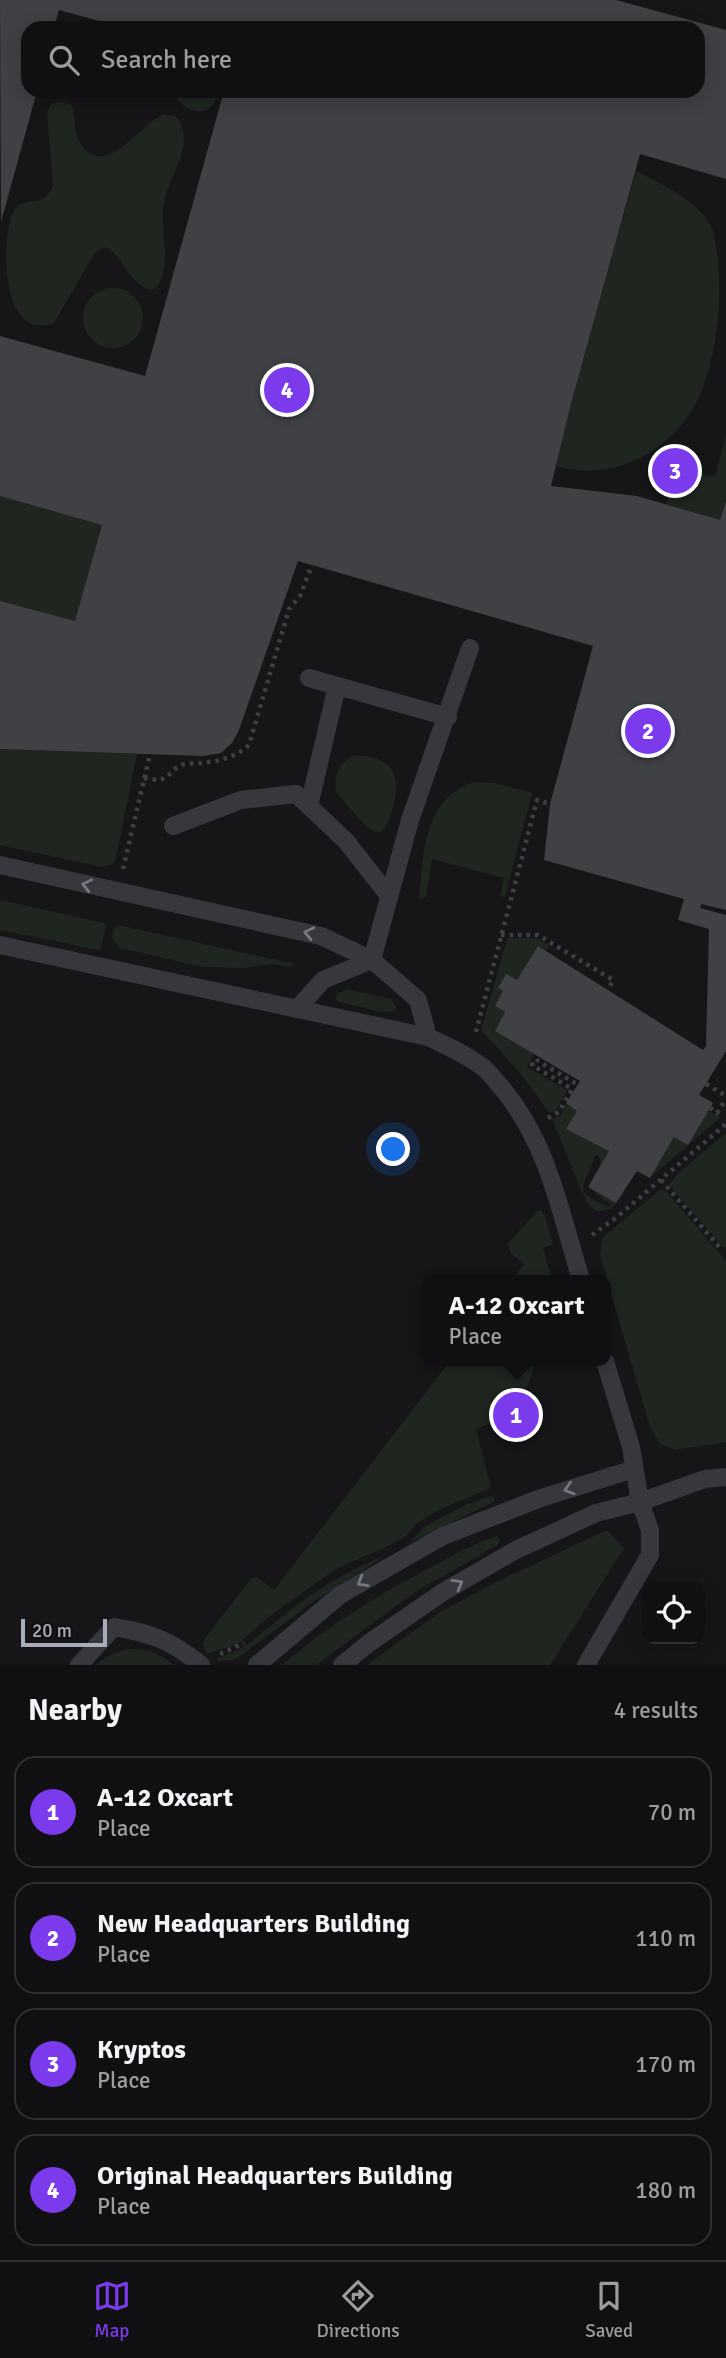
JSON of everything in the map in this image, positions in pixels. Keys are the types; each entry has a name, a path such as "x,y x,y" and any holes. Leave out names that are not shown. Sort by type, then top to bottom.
{"lane":[{"path":"372,960 410,820 470,648"},
{"path":"309,677 448,717"},
{"path":"309,806 337,685"},
{"path":"173,826 241,800 296,794 346,841 389,896"},
{"path":"0,865 321,936 372,960 418,1000 428,1037"},
{"path":"0,945 428,1037 456,1050 486,1069 515,1103 535,1139 549,1172 580,1275"},
{"path":"297,1009 323,980 372,960"},
{"path":"586,1665 650,1555 650,1530 640,1502 631,1447 607,1366"},
{"path":"257,1665 340,1595 443,1536 541,1498 634,1469"},
{"path":"342,1665 443,1592 516,1550 596,1513 640,1502 705,1479 726,1477"},
{"path":"79,1665 114,1627 140,1631 180,1647 201,1665"}],"path":[{"path":"144,778 159,781 184,765 220,760 242,751 249,745 289,608 300,596 312,565"},
{"path":"122,874 149,754"},
{"path":"477,1032 537,800 550,804"},
{"path":"501,935 538,935 613,980 608,988"},
{"path":"547,1119 559,1112 572,1089 531,1065 536,1059 578,1085"},
{"path":"706,1084 726,1098 717,1113 710,1108"},
{"path":"588,1238 617,1217 726,1124"},
{"path":"661,1180 722,1250"}],"shaded area":[{"path":"176,98 216,98 207,110 201,111 191,110"},
{"path":"52,103 71,105 79,140 92,154 102,156 113,153 164,114 175,116 183,130 184,140 164,202 165,256 162,277 157,287 152,290 137,282 117,257 104,247 94,254 54,323 36,325 23,318 14,304 8,285 6,264 9,224 18,205 38,201 48,194 53,186 47,112"},
{"path":"636,171 690,202 712,228 719,272 719,297 714,348 708,372 690,413 678,429 648,453 613,468 594,471 556,466 571,404"},
{"path":"107,288 119,288 138,301 143,318 141,330 130,343 119,348 107,348 88,335 83,324 83,312 96,293"},
{"path":"726,435 726,498 720,520 666,504 670,489 676,487 689,492 695,472 715,477"},
{"path":"0,496 102,525 75,621 0,601"},
{"path":"0,749 137,754 115,863 102,867 0,845"},
{"path":"355,755 384,762 394,774 394,803 387,824 379,832 365,824 336,792 339,770 345,761"},
{"path":"474,782 495,783 532,793 505,897 500,896 504,878 432,859 426,897 419,898 425,846 436,814 457,790"},
{"path":"0,900 104,923 106,927 101,948 98,950 0,930"},
{"path":"118,925 295,964 289,967 272,964 245,968 203,967 120,948 112,939 114,929"},
{"path":"507,938 536,938 549,945 546,951 538,946 517,980 505,975 498,988 503,991 495,1006 505,1012 495,1031 534,1054 527,1067 567,1090 556,1111 549,1113 517,1070 481,1031"},
{"path":"346,989 391,999 396,1007 395,1011 382,1012 339,1002 336,999 337,994"},
{"path":"566,1103 577,1111 609,1151 599,1169 600,1159 597,1155 594,1157 583,1187 584,1192 596,1201 609,1207 611,1205 588,1187 616,1203 612,1208 602,1211 591,1207 577,1181 552,1119 561,1115"},
{"path":"708,1111 721,1117 650,1178 674,1137"},
{"path":"726,1133 724,1248 669,1185 678,1173"},
{"path":"661,1189 666,1191 726,1261 726,1442 675,1450 660,1444 650,1427 611,1293 611,1275 606,1275 600,1255 602,1238"},
{"path":"541,1210 545,1217 553,1244 543,1248 551,1275 516,1275 524,1264 511,1253 507,1245 537,1211"},
{"path":"446,1366 534,1366 528,1385 516,1404 499,1418 476,1429 491,1488 443,1508 417,1523 407,1535 392,1544 336,1569 271,1615 237,1645 206,1654 204,1640 252,1578 257,1577 274,1590"},
{"path":"494,1497 494,1502 409,1543 424,1527 463,1506"},
{"path":"607,1530 624,1548 550,1665 367,1665 437,1614 490,1585"},
{"path":"497,1536 500,1540 498,1545 415,1592 316,1665 282,1665 337,1622 377,1597 466,1548"},
{"path":"388,1554 313,1602 239,1657 217,1661 217,1658 238,1650 256,1638 324,1586"},
{"path":"128,1649 153,1652 174,1665 95,1665 110,1655"}],"building":[{"path":"0,0 616,0 693,21 99,21 59,10 56,21 21,21 21,98 35,98 1,222"},
{"path":"705,24 726,30 726,179 640,154 551,486 637,496 720,520 726,501 726,910 701,904 700,908 726,915 726,1051 699,1095 713,1103 688,1145 674,1137 650,1178 637,1171 616,1203 588,1187 609,1151 566,1129 577,1111 566,1103 580,1081 495,1031 505,1012 495,1006 503,991 498,988 506,974 517,980 538,946 703,1050 706,1046 709,929 678,920 684,899 544,860 550,804 593,646 298,561 239,730 232,743 221,753 203,756 0,749 0,601 75,621 102,525 0,496 0,336 145,376 222,98 705,98"}],"place":[{"name":"Original Headquarters Building","path":"287,390"},
{"name":"Kryptos","path":"675,471"},
{"name":"New Headquarters Building","path":"648,731"},
{"name":"A-12 Oxcart","path":"516,1415"}]}
